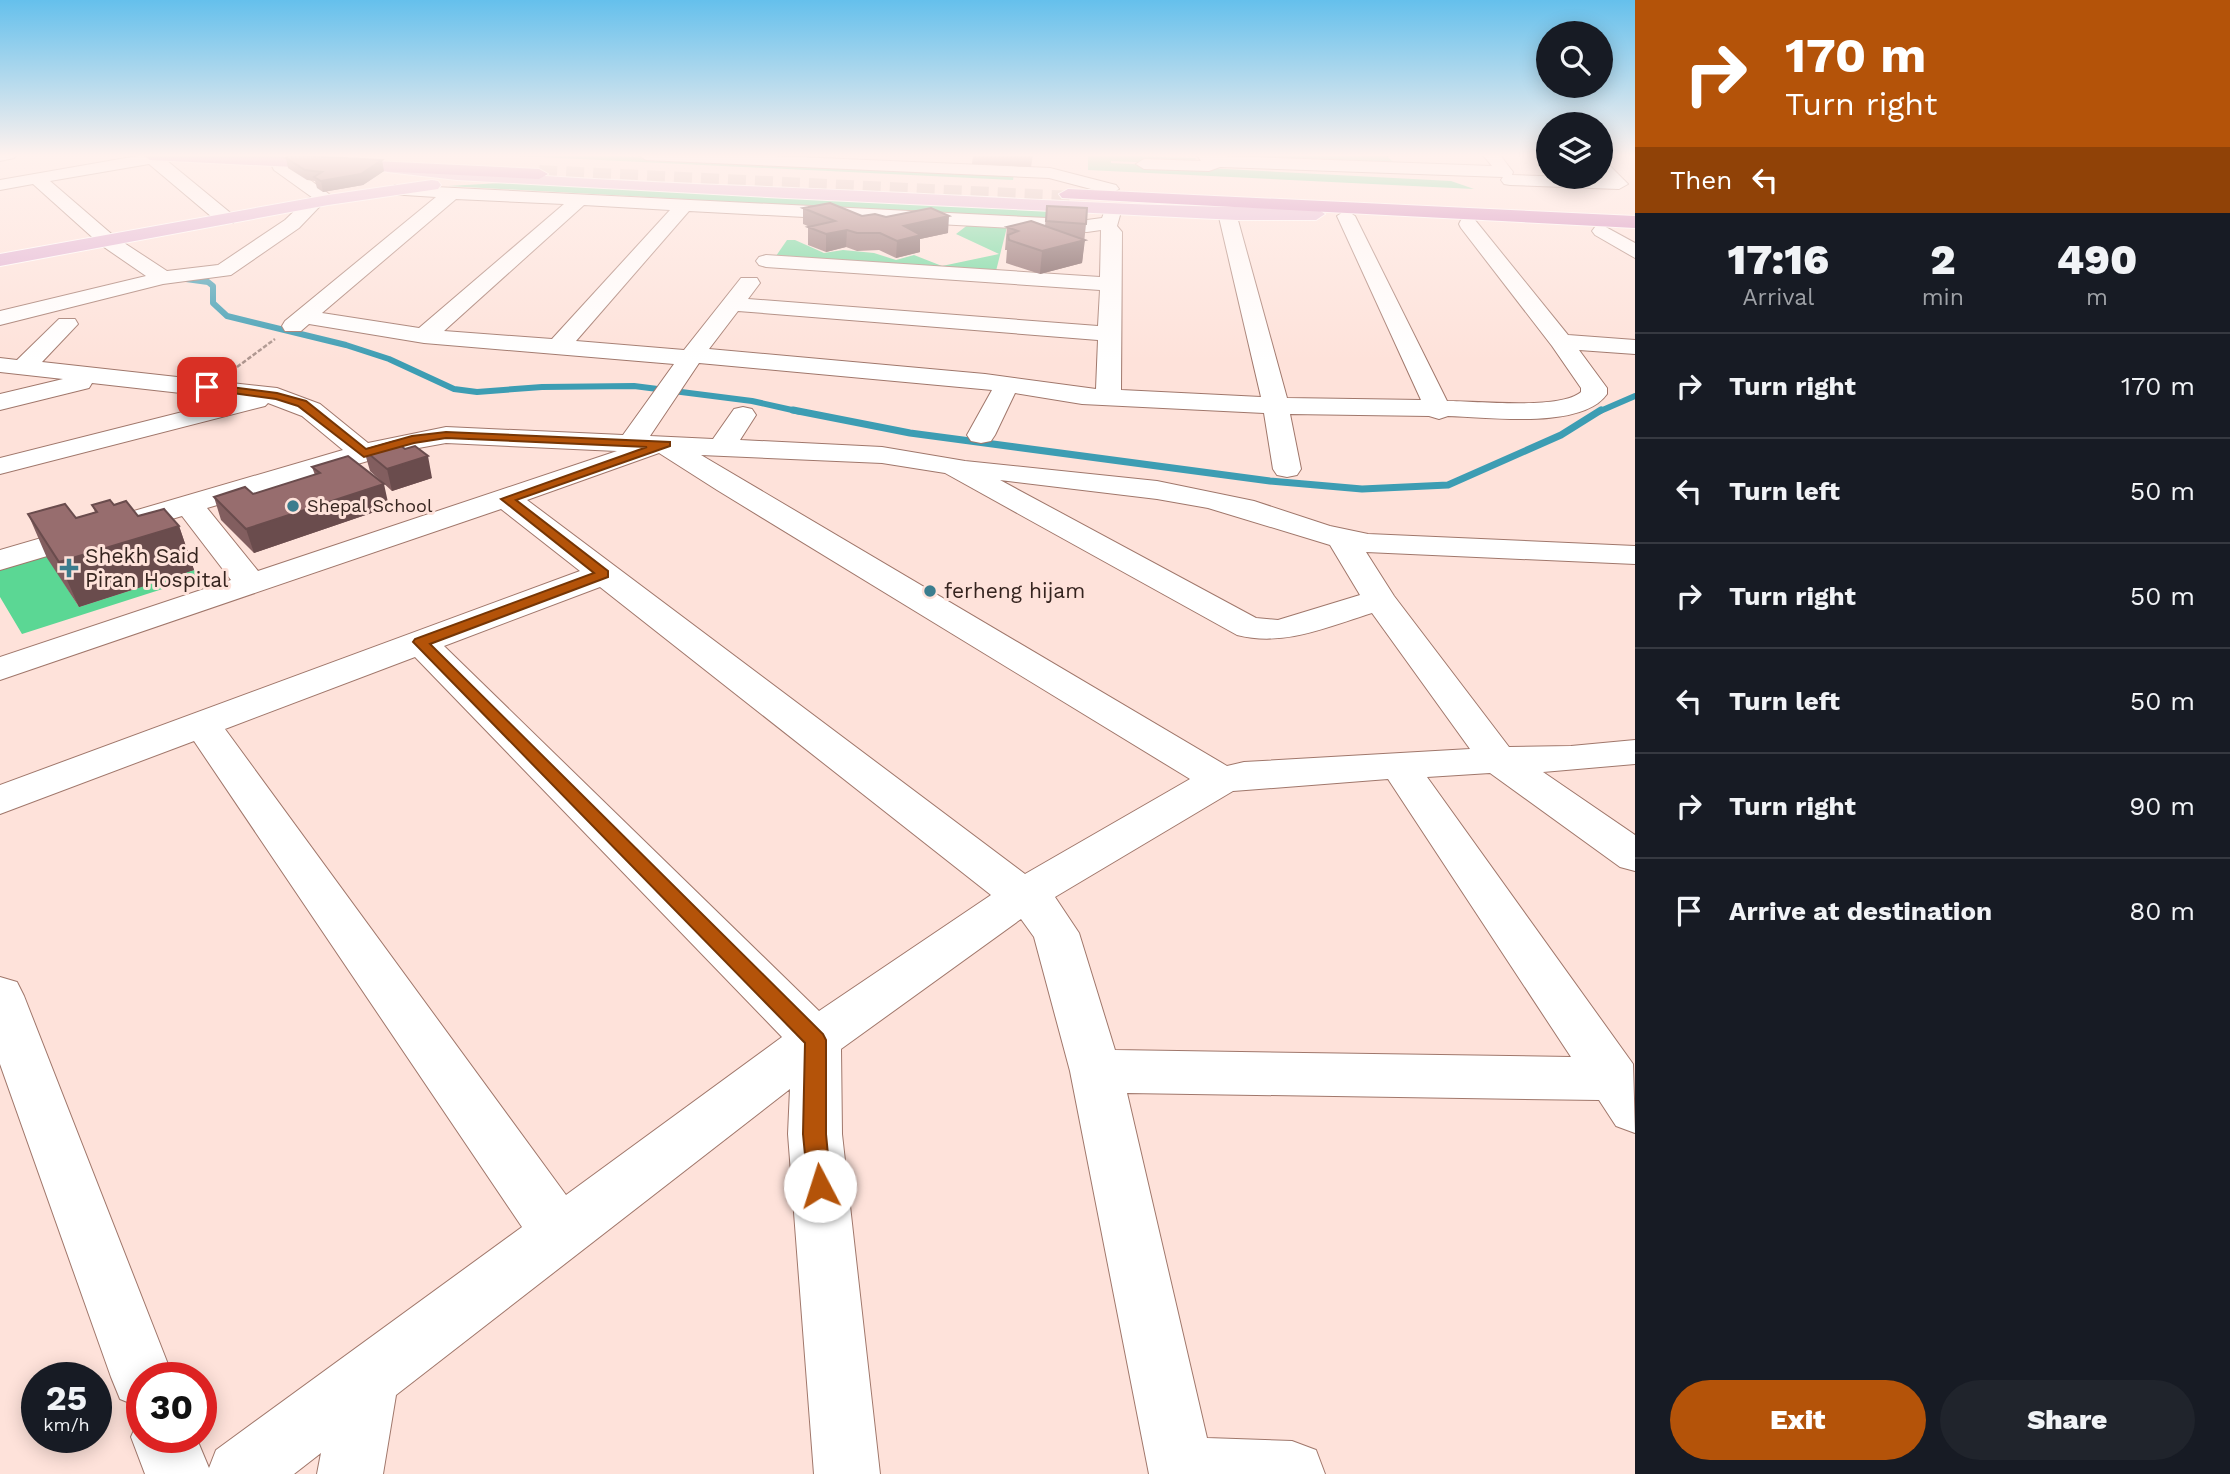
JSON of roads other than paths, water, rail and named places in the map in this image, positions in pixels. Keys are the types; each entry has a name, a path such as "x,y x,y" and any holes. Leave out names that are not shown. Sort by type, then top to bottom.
{"highway":[{"path":"1465,224 1635,233"}],"main road":[{"path":"0,260 201,224"}],"street":[{"path":"88,224 108,241 163,278"},
{"path":"0,318 163,278 218,273 292,224"},
{"path":"416,224 300,322 424,336 1007,384 1108,398 1439,411 1549,410 1584,403 1594,394 1594,388 1468,224"},
{"path":"424,336 552,224"},
{"path":"558,347 667,224"},
{"path":"632,442 691,356 766,261 790,224"},
{"path":"1047,224 1087,226 1092,224"},
{"path":"1108,398 1111,224"},
{"path":"1229,224 1276,406 1287,469"},
{"path":"1350,224 1439,411"},
{"path":"195,225 245,256"},
{"path":"1602,231 1635,252"},
{"path":"766,261 1109,284"},
{"path":"732,304 1108,334"},
{"path":"11,366 67,324"},
{"path":"1560,341 1635,347"},
{"path":"11,366 277,396 311,410 364,454"},
{"path":"0,402 108,376"},
{"path":"981,435 1007,384"},
{"path":"0,466 277,396"},
{"path":"721,448 743,415"},
{"path":"0,560 412,439 446,435 883,455 1208,499 1254,510 1342,539 1368,543 1629,559"},
{"path":"666,444 727,484 1221,780"},
{"path":"0,669 666,444"},
{"path":"727,484 760,450"},
{"path":"953,466 1249,628 1280,630 1380,600"},
{"path":"507,499 1040,909 1056,933 1096,1071 1181,1472 1292,1474"},
{"path":"189,505 252,585"},
{"path":"1342,539 1380,600 1498,760 1635,856"},
{"path":"0,800 603,574"},
{"path":"420,642 816,1040 814,1134 847,1474"},
{"path":"202,725 558,1232"},
{"path":"240,1474 816,1040 1021,897 1221,780 1244,775 1498,760 1571,759 1635,751"},
{"path":"1399,766 1625,1094"},
{"path":"0,996 136,1362"},
{"path":"1096,1071 1625,1094"},
{"path":"350,1474 367,1379"},
{"path":"170,1453 178,1474"}],"waterway":[{"path":"186,279 208,282 213,286 213,303 227,316 346,345 389,359 454,389 477,392 542,387 634,386 752,401 801,412"},
{"path":"1598,412 1635,396"},
{"path":"793,410 910,433 1270,481 1362,489 1448,485 1561,435 1601,410"}],"place":[{"name":"Shepal School","path":"293,506"},
{"name":"Shekh Said Piran Hospital","path":"69,568"},
{"name":"ferheng hijam","path":"930,591"}]}
